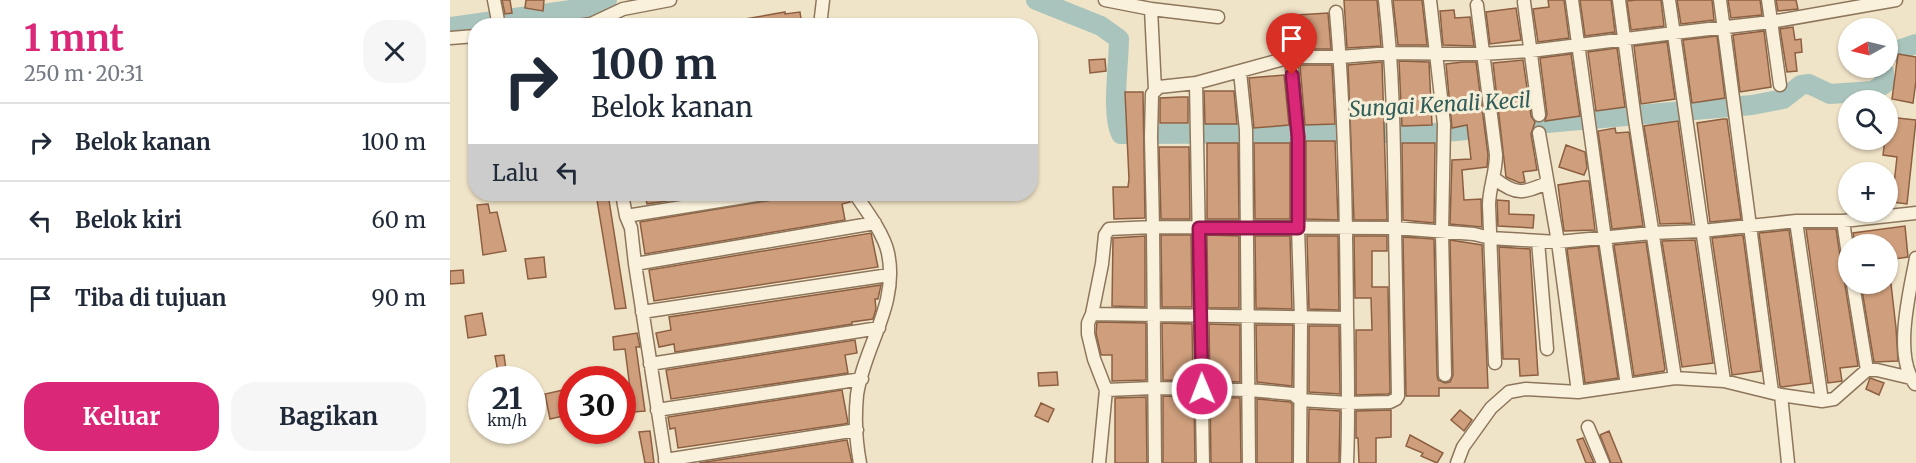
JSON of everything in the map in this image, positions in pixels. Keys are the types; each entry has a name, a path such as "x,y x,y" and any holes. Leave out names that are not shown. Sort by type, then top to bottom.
{"street":[{"path":"494,0 498,18"},
{"path":"605,18 623,9 670,0"},
{"path":"821,18 823,0"},
{"path":"1105,0 1151,9 1218,17"},
{"path":"1106,390 1154,388 1250,390 1293,394 1300,400 1349,403 1390,402 1396,399 1398,396 1394,133 1391,53 1385,0"},
{"path":"1430,0 1444,130 1442,232 1445,375"},
{"path":"1572,0 1627,385"},
{"path":"1619,0 1675,378"},
{"path":"1669,0 1724,381"},
{"path":"1720,0 1750,225 1788,463"},
{"path":"1768,0 1780,85"},
{"path":"1155,463 1154,227 1151,135 1152,94 1159,87 1197,83 1291,57 1531,51 1771,22 1896,0"},
{"path":"1524,2 1539,115"},
{"path":"1477,5 1496,155 1495,179 1489,194 1495,363"},
{"path":"1151,9 1155,90"},
{"path":"1336,12 1344,132 1347,228 1349,403 1347,463"},
{"path":"450,38 468,37"},
{"path":"1291,57 1298,134 1301,318 1300,463"},
{"path":"1240,72 1246,135 1249,463"},
{"path":"1197,83 1203,463"},
{"path":"1539,133 1558,242 1578,392"},
{"path":"1495,179 1507,188 1519,192 1547,183"},
{"path":"623,201 631,228 634,264 665,462 857,430"},
{"path":"626,216 720,201"},
{"path":"860,201 875,223 888,252 890,287 883,318 857,394 860,463"},
{"path":"1898,215 1916,213"},
{"path":"1099,463 1106,390 1089,343 1088,323 1092,314 1102,264 1105,235 1109,229 1154,227 1395,228 1490,238 1558,242 1796,221 1838,220"},
{"path":"1796,221 1822,401"},
{"path":"634,264 875,223"},
{"path":"1538,241 1547,349"},
{"path":"1914,382 1906,358 1904,333 1916,258"},
{"path":"642,312 889,275"},
{"path":"1855,294 1867,370"},
{"path":"1092,314 1347,318"},
{"path":"650,364 879,328"},
{"path":"1456,463 1463,447 1491,408 1509,392 1526,389 1578,392 1675,378 1724,381 1777,394 1822,401 1834,399 1867,370 1877,370 1914,382"},
{"path":"657,410 862,379"},
{"path":"1588,427 1603,463"}],"building":[{"path":"502,0 510,0 512,13 505,14"},
{"path":"526,0 544,0 543,11 525,8"},
{"path":"1344,0 1377,0 1381,46 1347,48"},
{"path":"1393,0 1422,0 1427,45 1398,45"},
{"path":"1548,0 1564,0 1569,38 1538,42 1533,9 1549,7"},
{"path":"1580,0 1611,0 1615,32 1585,36"},
{"path":"1661,0 1664,26 1631,30 1627,1"},
{"path":"1677,0 1712,0 1714,20 1681,24"},
{"path":"1728,0 1760,0 1762,15 1731,18"},
{"path":"1776,0 1796,0 1798,9 1778,11"},
{"path":"1516,8 1521,40 1490,44 1486,12"},
{"path":"1454,10 1455,18 1470,17 1474,46 1443,45 1440,11"},
{"path":"785,12 785,14 800,12 801,18 751,18"},
{"path":"1328,13 1331,49 1299,49 1297,15"},
{"path":"1793,27 1795,40 1801,39 1802,52 1795,53 1797,71 1787,72 1780,29"},
{"path":"1764,31 1771,87 1740,92 1733,35"},
{"path":"1717,36 1725,98 1692,103 1683,40"},
{"path":"1667,42 1675,99 1641,104 1634,46"},
{"path":"1617,48 1625,107 1596,111 1588,52"},
{"path":"1571,54 1580,116 1545,121 1547,114 1540,58"},
{"path":"1898,54 1916,57 1913,103 1898,100 1898,90 1893,90 1895,78 1898,78"},
{"path":"1105,59 1106,71 1090,73 1089,60"},
{"path":"1523,60 1531,116 1535,122 1531,134 1537,170 1523,172 1525,182 1520,183 1506,177 1493,63"},
{"path":"1399,61 1429,62 1432,125 1402,126"},
{"path":"1382,62 1387,220 1354,220 1348,65"},
{"path":"1476,62 1488,155 1487,167 1462,170 1464,200 1481,199 1482,227 1450,224 1452,160 1471,159 1467,125 1452,128 1446,64"},
{"path":"1300,65 1332,65 1335,124 1305,125"},
{"path":"1284,75 1289,125 1254,128 1249,78"},
{"path":"1204,91 1234,91 1237,124 1205,124"},
{"path":"1125,92 1143,92 1145,218 1114,219 1113,187 1128,187 1129,179"},
{"path":"1188,97 1188,123 1160,123 1160,98"},
{"path":"1898,118 1916,120 1907,204 1898,203 1897,157 1883,155 1884,150 1898,150"},
{"path":"1727,119 1741,219 1710,222 1697,123"},
{"path":"1678,121 1692,223 1660,224 1644,126"},
{"path":"1615,128 1616,133 1629,132 1643,226 1612,229 1598,131"},
{"path":"1306,141 1335,141 1338,220 1306,219"},
{"path":"1207,143 1238,143 1239,219 1207,219"},
{"path":"1254,143 1290,143 1290,219 1255,219"},
{"path":"1402,143 1435,143 1434,223 1403,220"},
{"path":"1566,145 1585,152 1587,168 1584,175 1559,167"},
{"path":"1159,147 1189,147 1190,219 1161,219"},
{"path":"1589,181 1595,230 1564,231 1558,185"},
{"path":"1497,200 1509,201 1509,214 1534,215 1533,228 1498,226"},
{"path":"597,201 609,201 626,308 615,309"},
{"path":"646,201 667,201 647,204"},
{"path":"766,201 850,202 842,204 845,220 645,254 640,222"},
{"path":"488,204 490,213 497,212 506,251 483,255 477,205"},
{"path":"1905,226 1908,257 1898,258 1898,234 1853,233"},
{"path":"1806,229 1836,229 1838,294 1846,294 1858,366 1840,368 1842,381 1828,383"},
{"path":"1789,230 1811,383 1782,387 1780,386 1759,233"},
{"path":"871,233 878,267 654,301 649,270"},
{"path":"1161,235 1191,235 1192,307 1162,307"},
{"path":"1207,235 1239,236 1239,308 1208,308"},
{"path":"1743,235 1761,371 1732,375 1712,238"},
{"path":"1145,236 1145,307 1112,306 1113,238"},
{"path":"1255,236 1290,236 1292,309 1256,308"},
{"path":"1307,236 1338,236 1339,310 1309,309"},
{"path":"1354,236 1387,236 1387,251 1372,251 1372,287 1388,287 1390,393 1388,394 1356,395 1356,330 1372,330 1371,298 1355,298"},
{"path":"1403,237 1434,239 1437,375 1438,380 1445,383 1450,382 1453,375 1450,240 1482,245 1488,388 1439,388 1439,396 1406,396"},
{"path":"1695,240 1713,363 1682,367 1662,241"},
{"path":"1646,242 1665,369 1634,376 1614,245"},
{"path":"1598,246 1618,378 1585,383 1567,249"},
{"path":"1499,247 1530,249 1538,375 1520,376 1519,359 1503,359"},
{"path":"544,257 546,277 528,279 525,259"},
{"path":"463,270 464,283 450,284 450,271"},
{"path":"881,285 878,299 875,299 876,309 873,319 675,352 674,344 659,347 656,333 671,330 669,317"},
{"path":"1863,294 1892,294 1898,361 1874,362"},
{"path":"482,313 486,335 468,338 465,316"},
{"path":"1097,322 1146,323 1146,380 1112,381 1112,355 1101,355 1096,333"},
{"path":"1162,323 1192,324 1193,381 1163,380"},
{"path":"1209,324 1240,325 1240,382 1210,381"},
{"path":"1256,325 1293,325 1292,386 1257,382"},
{"path":"1309,326 1339,326 1340,394 1309,392"},
{"path":"637,333 640,347 636,347 645,411 636,412 636,366 627,366 625,349 614,350 613,337"},
{"path":"855,340 857,353 845,355 848,373 671,399 666,370"},
{"path":"504,355 505,366 497,366 495,356"},
{"path":"1057,372 1058,385 1039,386 1038,373"},
{"path":"1870,378 1884,383 1879,395 1866,389"},
{"path":"842,390 848,423 844,424 678,448 675,428 670,429 668,417"},
{"path":"558,391 558,417 550,419 546,394"},
{"path":"1163,396 1194,397 1195,463 1163,463"},
{"path":"1146,397 1147,463 1115,463 1115,398"},
{"path":"1210,397 1240,398 1241,463 1211,463"},
{"path":"1257,399 1292,404 1292,463 1257,463"},
{"path":"1041,403 1054,409 1048,422 1035,416"},
{"path":"1309,409 1340,411 1339,463 1308,463"},
{"path":"1391,410 1391,437 1376,438 1376,463 1359,463 1356,411"},
{"path":"1460,410 1472,420 1464,431 1451,420"},
{"path":"650,431 654,463 645,463 639,432"},
{"path":"1609,431 1622,463 1611,463 1600,435"},
{"path":"1410,435 1443,453 1437,463 1421,456 1423,453 1406,446"},
{"path":"1583,438 1594,463 1586,463 1577,440"},
{"path":"847,440 852,463 699,463"}],"waterway":[{"name":"Sungai Kenali Kecil","path":"514,18 599,6 607,0"},
{"name":"Sungai Kenali Kecil","path":"1036,0 1101,26 1119,39 1116,114 1121,134 1433,133 1752,105 1783,99 1801,85 1809,84 1830,94 1873,91 1884,84 1884,78"},
{"name":"Sungai Kenali Kecil","path":"450,27 468,24"},
{"name":"Sungai Kenali Kecil","path":"1898,50 1916,44"}],"route":[{"path":"1202,389 1199,228 1298,228 1298,137 1292,75"}]}
